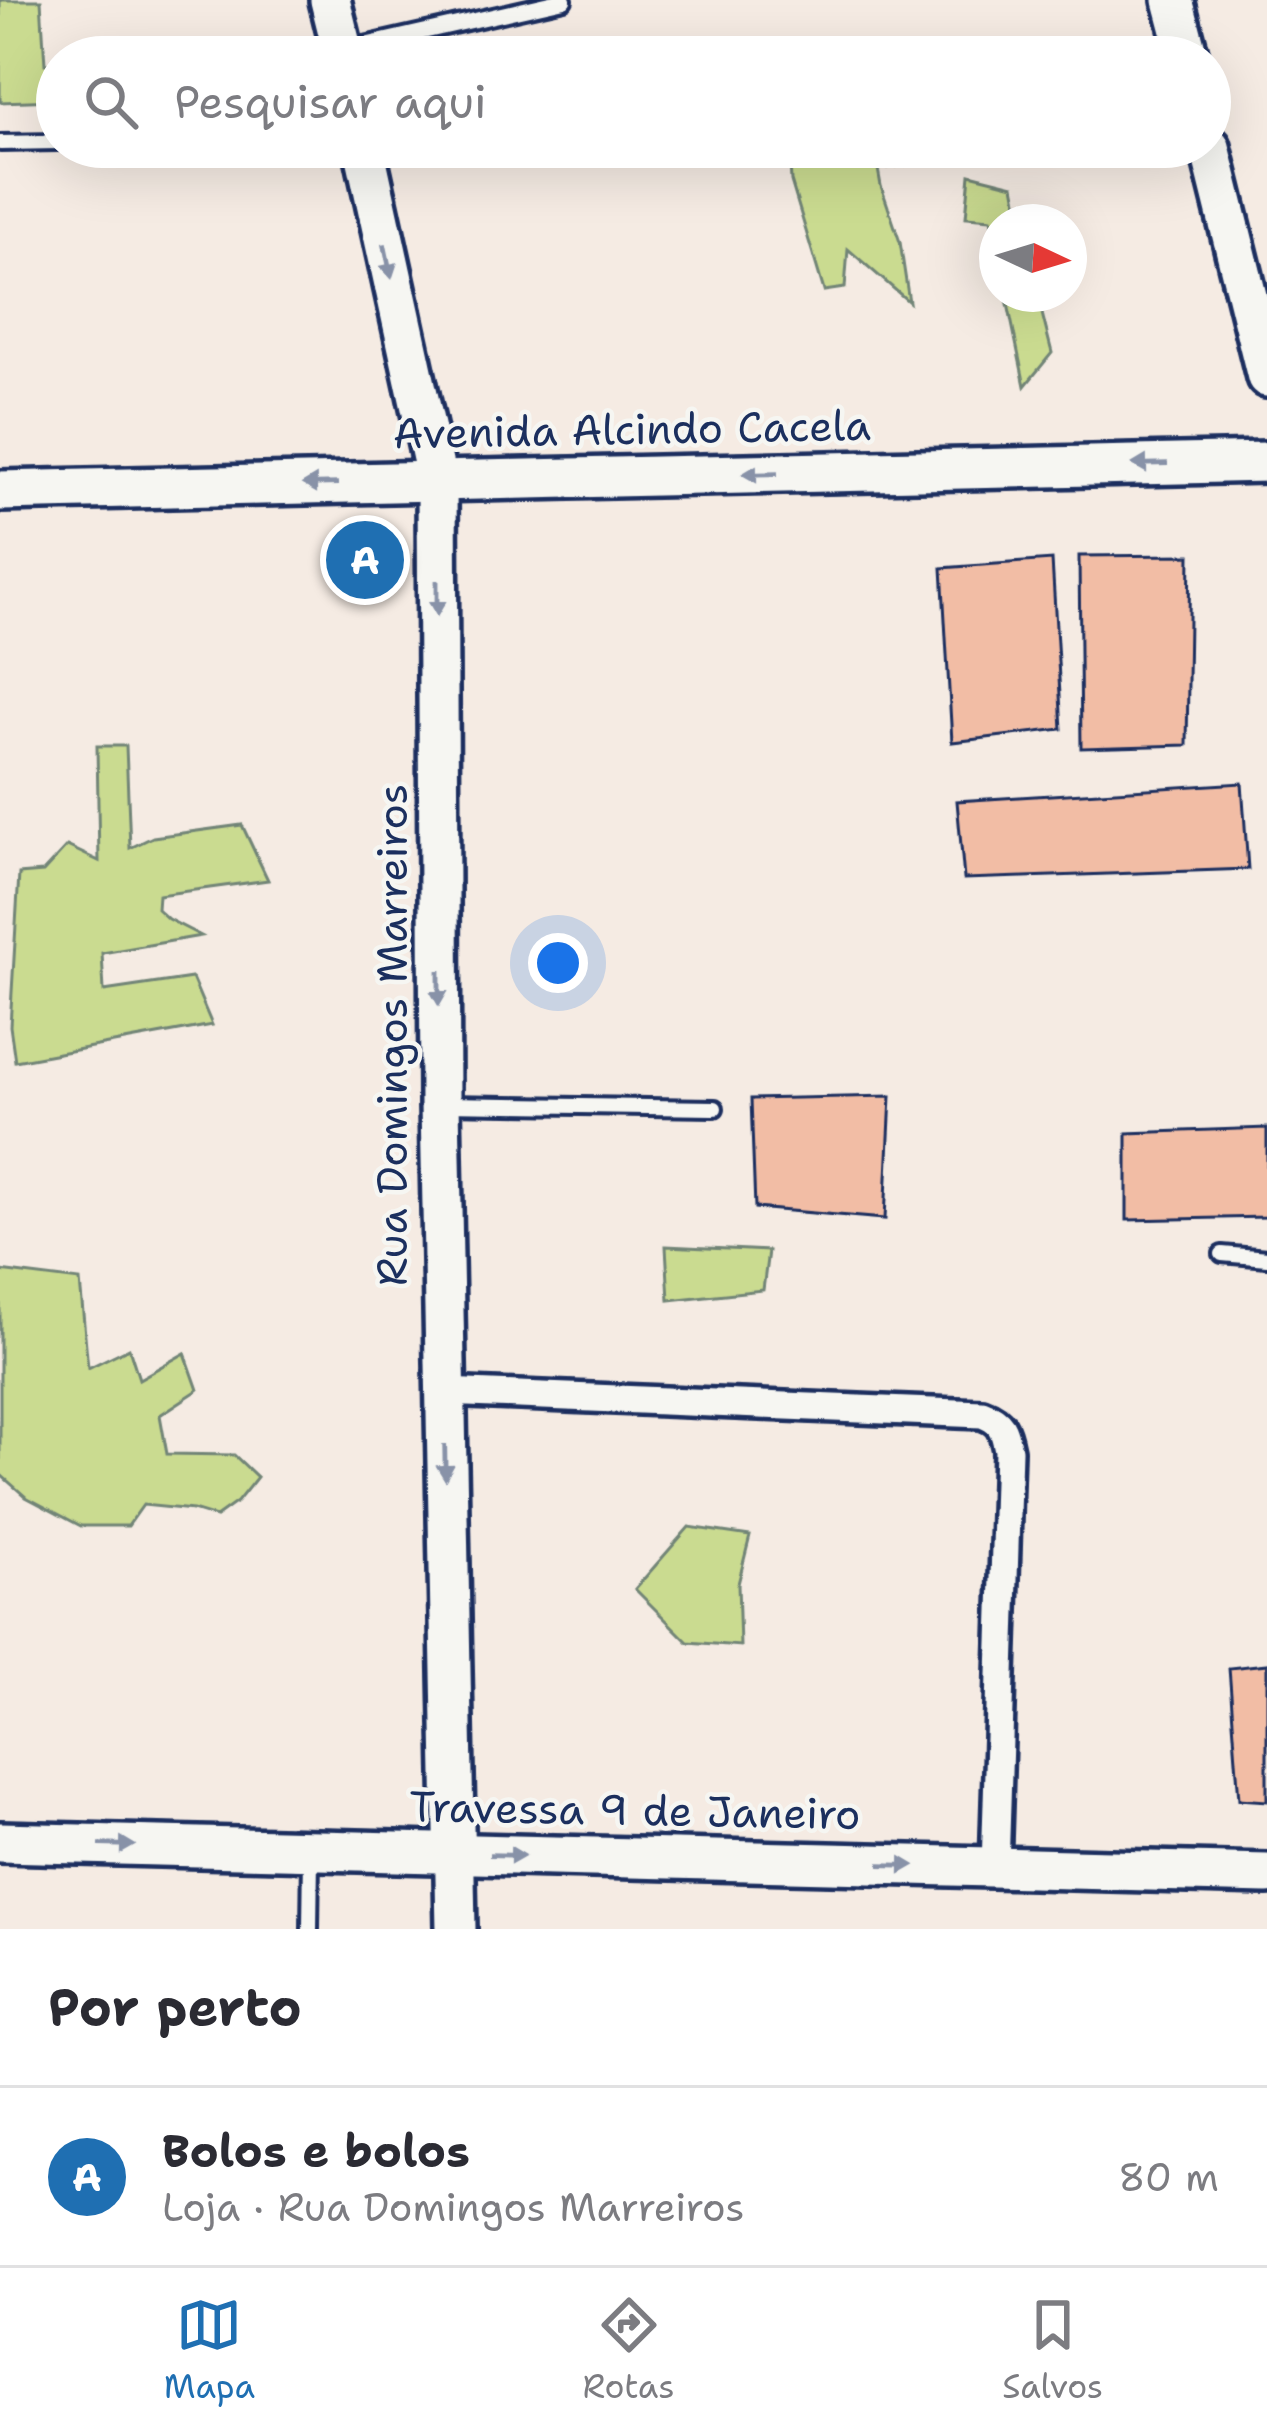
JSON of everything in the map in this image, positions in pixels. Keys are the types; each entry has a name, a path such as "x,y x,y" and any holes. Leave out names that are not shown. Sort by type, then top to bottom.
{"main road":[{"path":"330,0 339,36"},
{"path":"1173,0 1182,36"},
{"name":"Rua Domingos Marreiros","path":"369,168 436,481 440,1104 456,1929"},
{"path":"1215,168 1267,377"},
{"name":"Avenida Alcindo Cacela","path":"0,491 1267,461"},
{"name":"Travessa 9 de Janeiro","path":"0,1842 1267,1874"}],"street":[{"path":"444,1392 982,1414 996,1419 1003,1426 1008,1450 995,1868"}],"lane":[{"path":"417,36 564,0"},
{"path":"0,143 36,142"},
{"path":"440,1104 715,1108"},
{"path":"1222,1254 1267,1258"},
{"path":"310,1929 311,1850"}],"green space":[{"path":"0,0 41,0 43,36 36,36 36,101 0,102"},
{"path":"790,168 886,168 878,169 900,242 909,302 848,249 845,288 824,291"},
{"path":"970,174 1014,185 1018,204 979,204 979,218 966,217"},
{"path":"1010,312 1042,312 1052,353 1025,386"},
{"path":"97,746 126,746 130,848 153,837 242,825 268,880 158,895 157,909 201,936 102,953 104,991 192,978 212,1025 15,1061 10,1026 19,874 43,872 67,846 99,861"},
{"path":"666,1246 768,1251 763,1290 669,1300"},
{"path":"0,1271 80,1281 88,1368 129,1348 139,1379 185,1353 198,1390 160,1415 167,1454 234,1455 257,1477 237,1502 216,1517 143,1505 128,1526 81,1526 26,1497 0,1474"},
{"path":"689,1527 750,1536 738,1584 740,1646 688,1642 635,1589"}],"building":[{"path":"1190,555 1187,745 1081,748 1079,556"},
{"path":"1052,560 1062,729 952,742 942,568"},
{"path":"1242,783 1248,869 964,879 957,801"},
{"path":"891,1096 885,1219 755,1208 751,1099"},
{"path":"1267,1128 1267,1217 1127,1220 1127,1133"},
{"path":"1267,1664 1267,1801 1239,1799 1229,1668"}],"place":[{"name":"Bolos e bolos","path":"365,560"}]}
